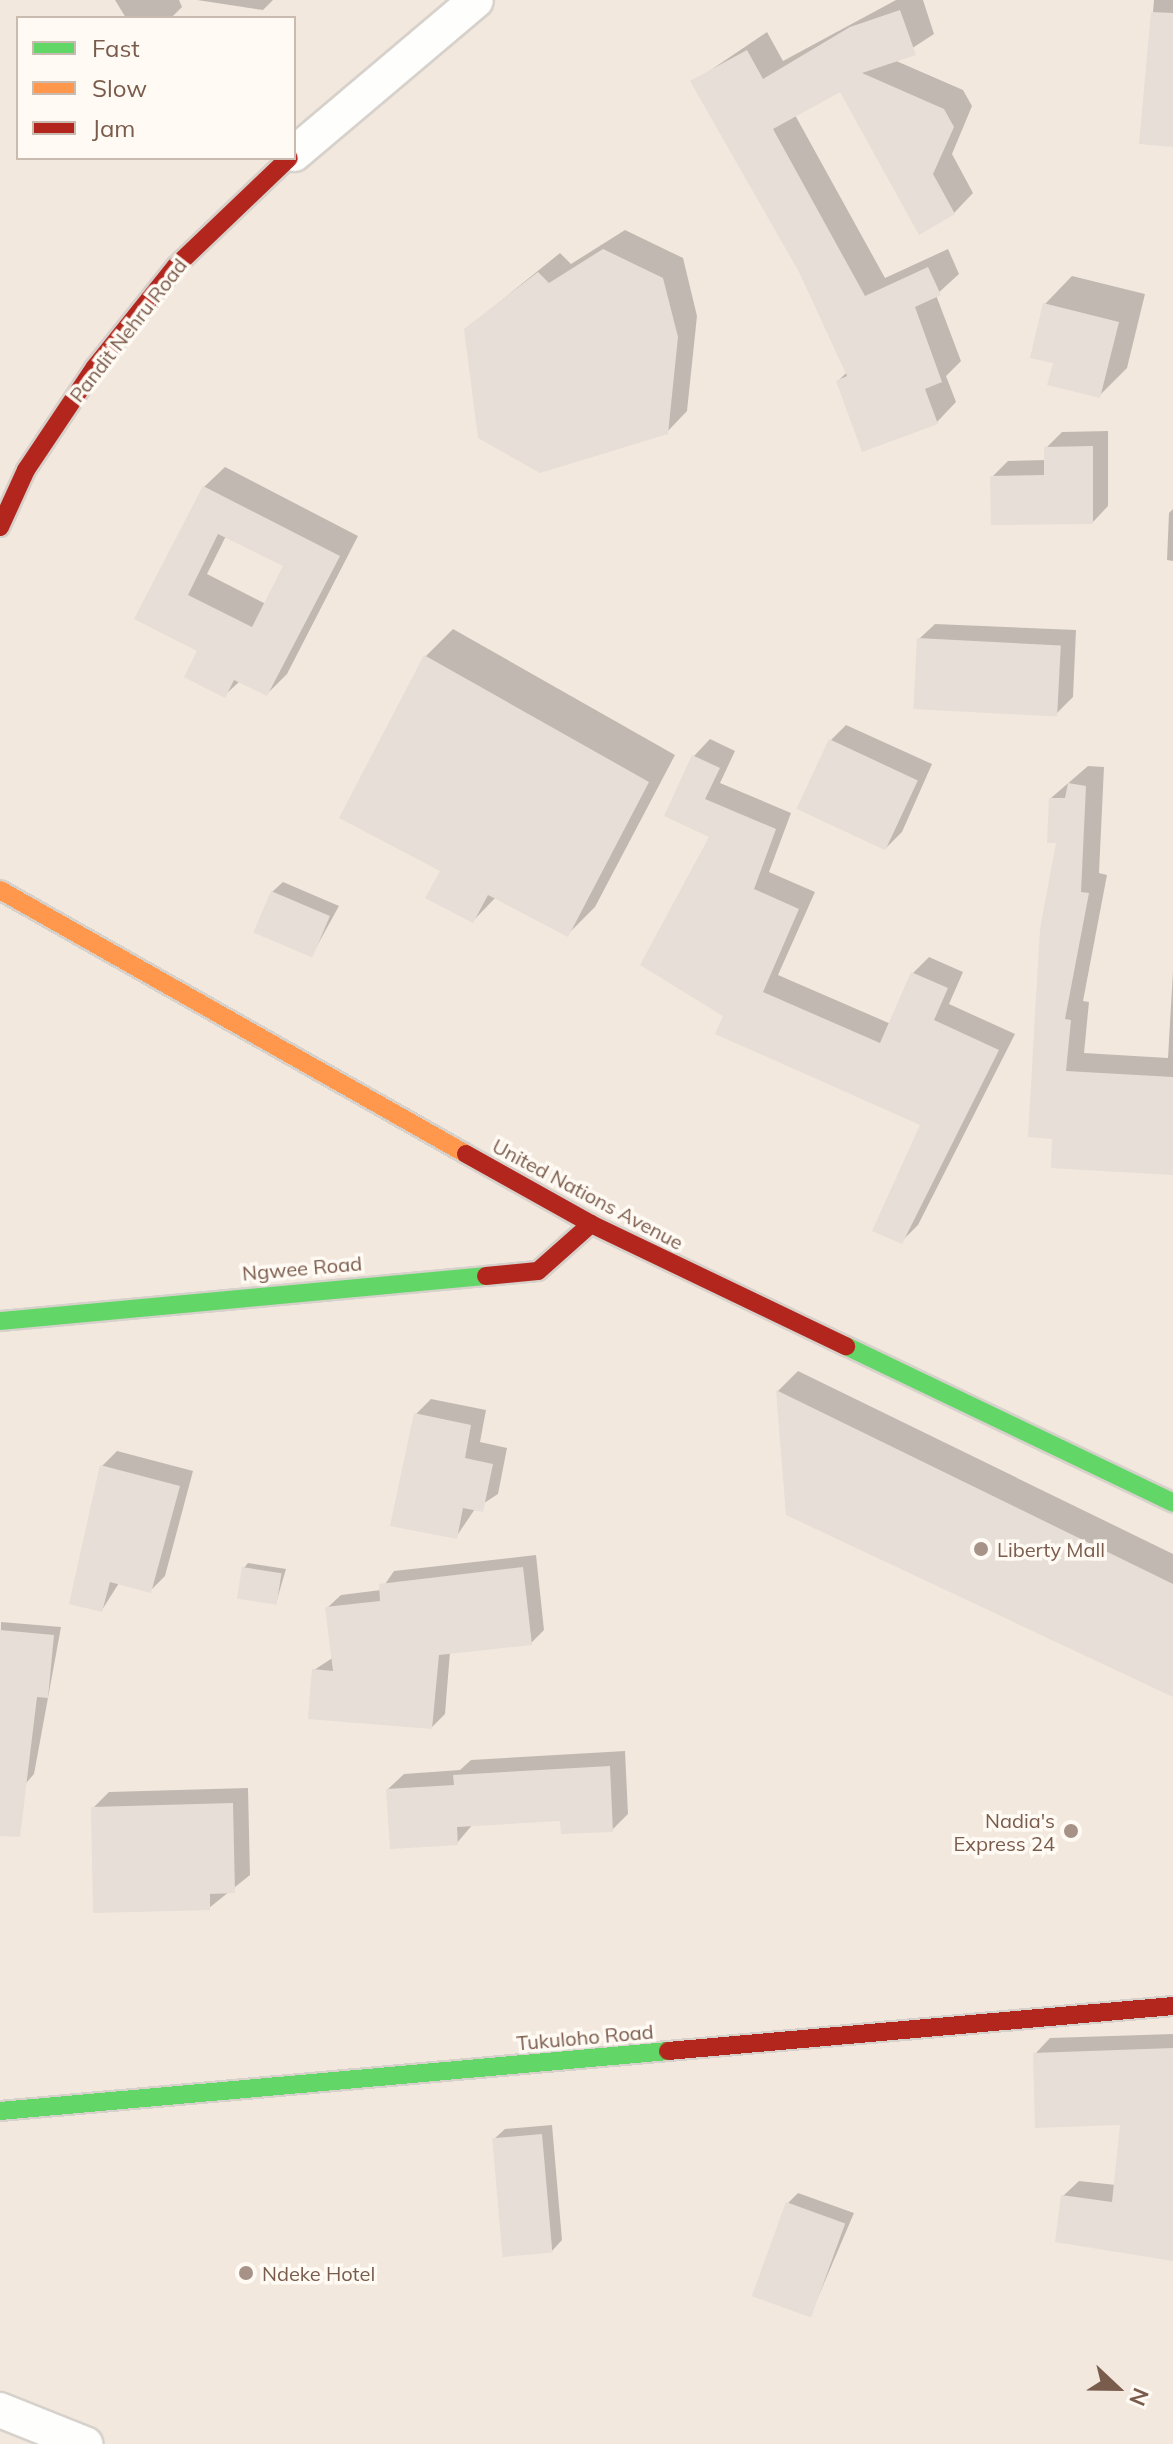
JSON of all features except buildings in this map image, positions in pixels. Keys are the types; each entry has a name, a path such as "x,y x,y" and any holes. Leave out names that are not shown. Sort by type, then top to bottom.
{"street":[{"path":"296,152 476,0"},
{"name":"Pandit Nehru Road","path":"0,527 26,470 95,367 176,266 287,160"},
{"name":"United Nations Avenue","path":"0,890 591,1224 1173,1503"},
{"name":"Ngwee Road","path":"0,1321 538,1271 591,1224"},
{"name":"Tukuloho Road","path":"0,2111 1173,2006"},
{"path":"0,2410 85,2444"}],"shaded area":[{"path":"0,0 1173,0 1173,2444 0,2444"}],"traffic: fast":[{"path":"0,1321 486,1276"},
{"path":"846,1346 1173,1503"},
{"path":"0,2111 668,2051"}],"traffic: slow":[{"path":"0,890 466,1154"}],"traffic: jam":[{"path":"0,527 26,470 95,367 176,266 287,160"},
{"path":"466,1154 591,1224 846,1346"},
{"path":"486,1276 538,1271 591,1224"},
{"path":"668,2051 1173,2006"}],"place":[{"name":"Liberty Mall","path":"981,1549"},
{"name":"Nadia's Express 24","path":"1071,1831"},
{"name":"Ndeke Hotel","path":"246,2273"}]}
